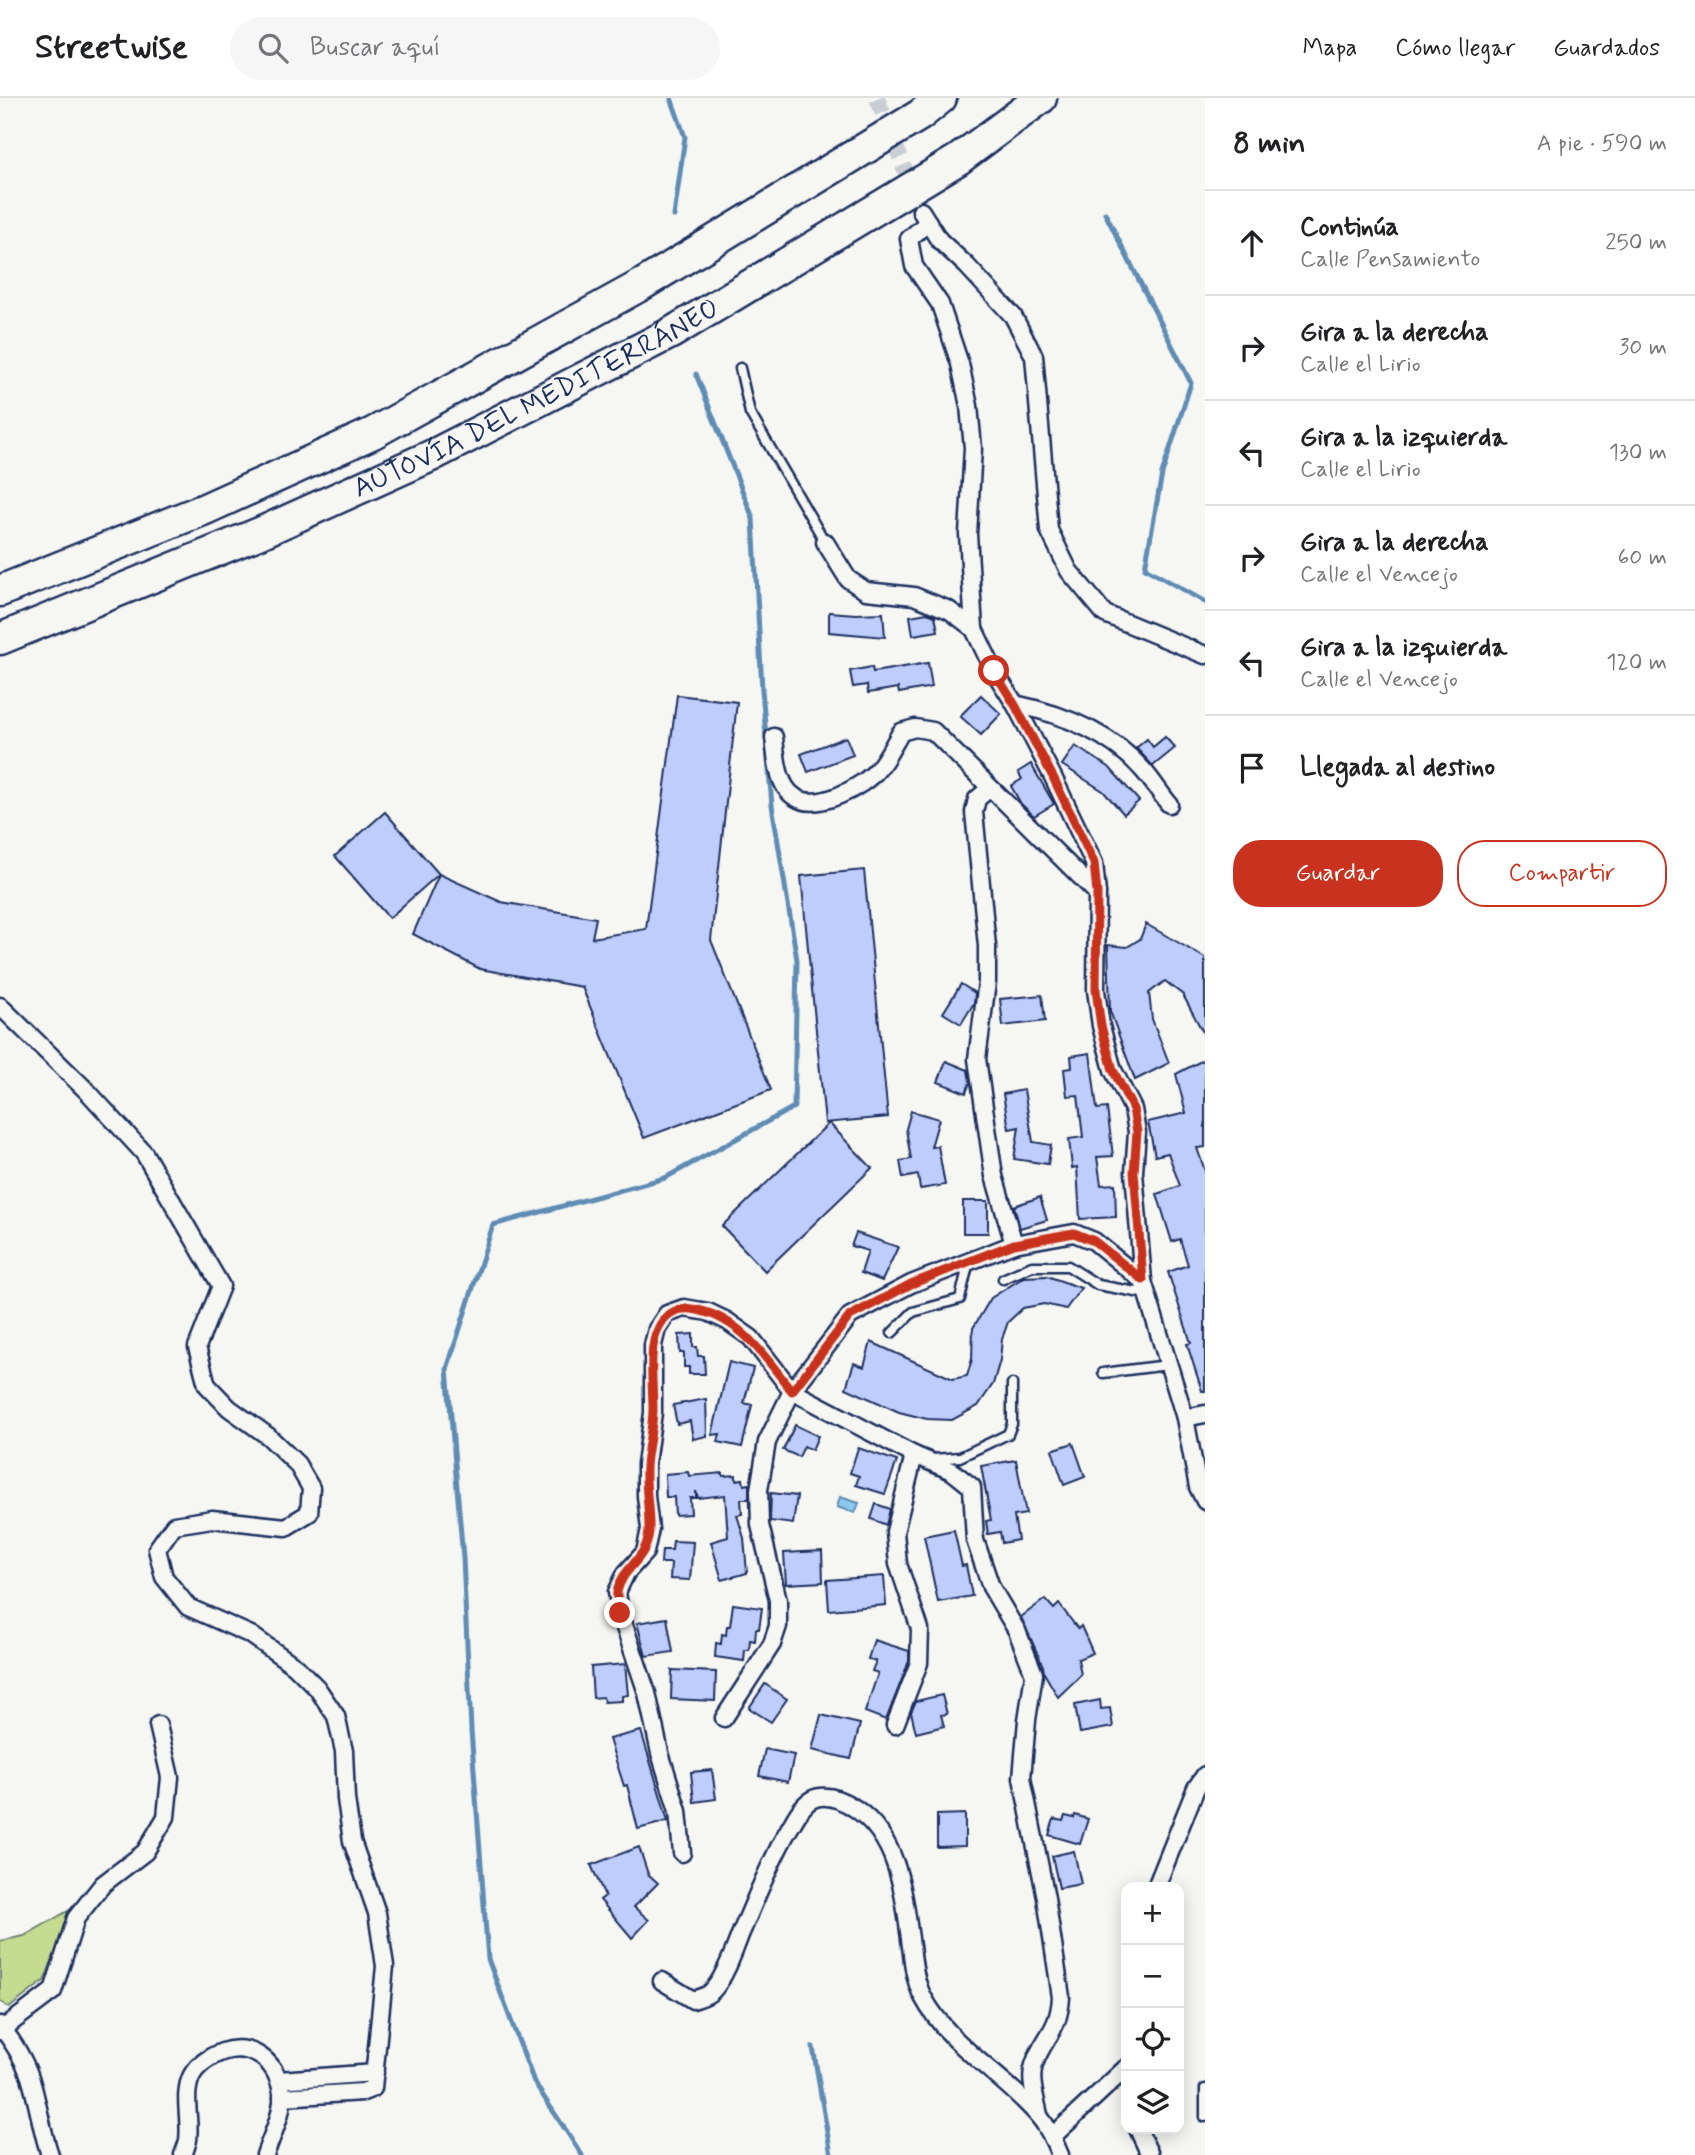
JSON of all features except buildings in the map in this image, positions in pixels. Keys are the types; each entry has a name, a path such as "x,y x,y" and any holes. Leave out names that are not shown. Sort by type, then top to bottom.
{"highway":[{"name":"AUTOVÍA DEL MEDITERRÁNEO","path":"0,592 205,509 373,433 643,284 920,114 941,98"},
{"name":"AUTOVÍA DEL MEDITERRÁNEO","path":"0,639 260,533 433,455 671,333 959,159 1041,98"}],"street":[{"path":"1205,655 1105,614 1069,571 1049,530 1034,356 1013,316 939,240 924,216 909,239 914,266 940,304 960,364 969,406 973,448 968,534 974,629 1094,863 1097,893 1096,990 1101,1026 1113,1070 1133,1109 1137,1132 1134,1172 1145,1287 1185,1418 1198,1487 1205,1501"},
{"path":"825,541 848,579 866,591 914,596 949,610 974,629"},
{"path":"1015,705 1045,710 1100,735 1142,768 1169,804"},
{"path":"774,737 783,783 794,797 811,802 832,798 856,788 877,770 901,732 915,728 933,731 1097,893"},
{"path":"990,788 978,799 974,812 987,947 987,982 978,1059 994,1176 1014,1244"},
{"path":"0,1006 88,1092 144,1153 221,1286 197,1347 207,1385 229,1408 268,1436 297,1464 311,1488 309,1513 286,1527 212,1519 174,1525 157,1549 164,1577 188,1607 251,1635 295,1666 317,1688 336,1716 344,1751 346,1799 352,1841 377,1913 385,1966 374,2080 363,2092 282,2097"},
{"path":"724,1718 772,1644 778,1626 778,1600 760,1525 759,1490 767,1441 792,1391 850,1316 911,1284 1014,1244 1074,1233 1094,1241 1145,1287"},
{"path":"682,1853 678,1811 660,1753 647,1693 620,1613 617,1592 626,1573 645,1552 650,1529 646,1464 653,1413 653,1345 657,1329 667,1314 684,1308 708,1311 751,1338 792,1391 952,1471 972,1487 975,1540 991,1587 1017,1631 1034,1674 1022,1778 1046,1898 1061,1997 1060,2013 1055,2027 1032,2073 1039,2115"},
{"path":"1185,1418 1205,1414"},
{"path":"895,1726 919,1663 920,1629 898,1564 895,1532 920,1457"},
{"path":"50,2155 32,2082 17,2051 1,2028 53,1991 76,1918 103,1884 145,1852 166,1817 170,1777 158,1725"},
{"path":"1158,1882 1196,1788 1205,1775"},
{"path":"662,1981 693,2000 711,1993 731,1956 774,1855 800,1811 812,1799 827,1797 844,1801 865,1815 879,1830 893,1855 901,1884 914,1971 920,1993 932,2015 950,2035 1039,2115 1060,2155"},
{"path":"183,2155 188,2140 191,2077 201,2063 224,2050 245,2048 269,2062 279,2080 282,2097 265,2155"},
{"path":"1052,2137 1123,2071"},
{"path":"279,2080 374,2080"},
{"path":"1140,2134 1150,2155"}],"lane":[{"path":"740,368 750,413 825,541"},
{"path":"892,1333 913,1312 960,1299 969,1261"},
{"path":"1003,1279 1032,1266 1068,1266 1098,1286 1145,1287"},
{"path":"1103,1373 1168,1365"},
{"path":"920,1457 960,1457 1008,1434 1013,1411 1012,1384"},
{"path":"1205,2089 1205,2117"}],"green space":[{"path":"73,1908 44,1981 9,2008 0,2001 0,1941 24,1936"}],"water":[{"path":"840,1497 859,1503 855,1513 837,1507"}],"waterway":[{"path":"671,98 685,137 674,216"},
{"path":"1105,213 1191,383 1162,474 1145,568 1205,602"},
{"path":"582,2155 534,2082 488,1959 471,1730 463,1558 447,1369 493,1225 665,1178 794,1107 797,960 772,805 762,690 753,518 696,374"},
{"path":"813,2047 831,2155"}],"tunnel":[{"path":"877,98 921,211"}],"route":[{"path":"620,1613 617,1592 626,1573 645,1552 650,1529 646,1464 653,1413 653,1345 657,1329 667,1314 684,1308 708,1311 727,1321 751,1338 792,1391 850,1316 911,1284 1014,1244 1074,1233 1094,1241 1143,1280 1134,1172 1137,1132 1133,1109 1113,1070 1101,1026 1096,990 1097,893 1094,863 1053,777 994,671"}]}
